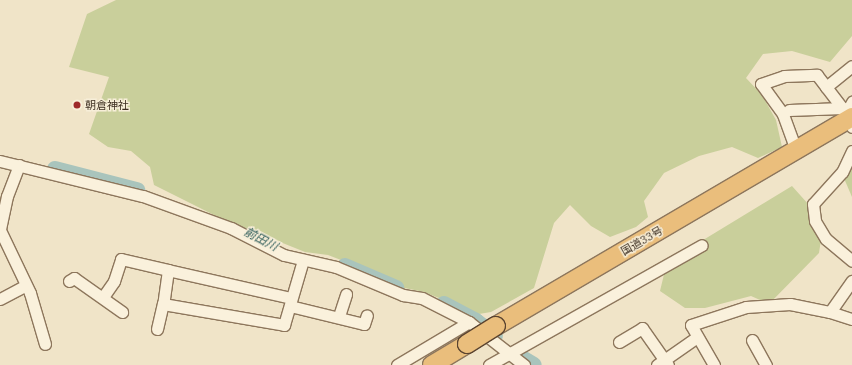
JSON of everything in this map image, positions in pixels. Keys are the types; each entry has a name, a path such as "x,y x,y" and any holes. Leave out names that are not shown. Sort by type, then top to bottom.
{"highway":[{"name":"国道33号","path":"432,365 796,150 849,115"}],"street":[{"path":"826,86 852,66"},
{"path":"796,150 783,114 761,84 784,76 817,75 849,115"},
{"path":"789,110 849,115"},
{"path":"852,151 842,172 813,204 815,221 826,239 852,261"},
{"path":"0,161 143,196 231,228 278,253 336,267 403,295 422,298 469,322 524,365"},
{"path":"18,165 7,196 0,230 23,284 30,293 45,344"},
{"path":"489,365 702,245"},
{"path":"103,297 114,281 121,259 290,302 364,324 367,315"},
{"path":"163,304 284,325 302,260"},
{"path":"157,329 163,304 168,270"},
{"path":"69,281 74,278 103,297 122,312"},
{"path":"830,312 847,299 852,281"},
{"path":"0,294 23,284"},
{"path":"0,299 23,284"},
{"path":"338,316 346,294"},
{"path":"714,365 691,324 746,307 790,304 830,312 852,319"},
{"path":"397,365 469,322"},
{"path":"619,342 642,328 663,362 698,337"},
{"path":"752,340 766,365"}],"green space":[{"path":"116,0 852,0 852,36 830,62 792,51 763,54 746,78 762,95 776,120 782,147 758,158 732,147 699,156 664,173 644,201 648,217 636,227 610,237 591,226 570,205 554,223 534,288 491,312 479,314 424,292 400,287 385,277 328,255 305,252 220,218 154,185 150,167 131,151 108,147 89,134 109,77 69,67 87,14"},
{"path":"852,160 852,197 843,176"},
{"path":"792,186 818,215 822,233 819,253 769,304 751,296 705,308 685,308 660,291 667,262"}],"waterway":[{"name":"前田川","path":"55,169 137,190"},
{"name":"前田川","path":"345,266 396,288"},
{"name":"前田川","path":"444,304 476,321 495,336"},
{"name":"前田川","path":"519,356 534,365"}],"place":[{"name":"朝倉神社","path":"77,105"}]}
